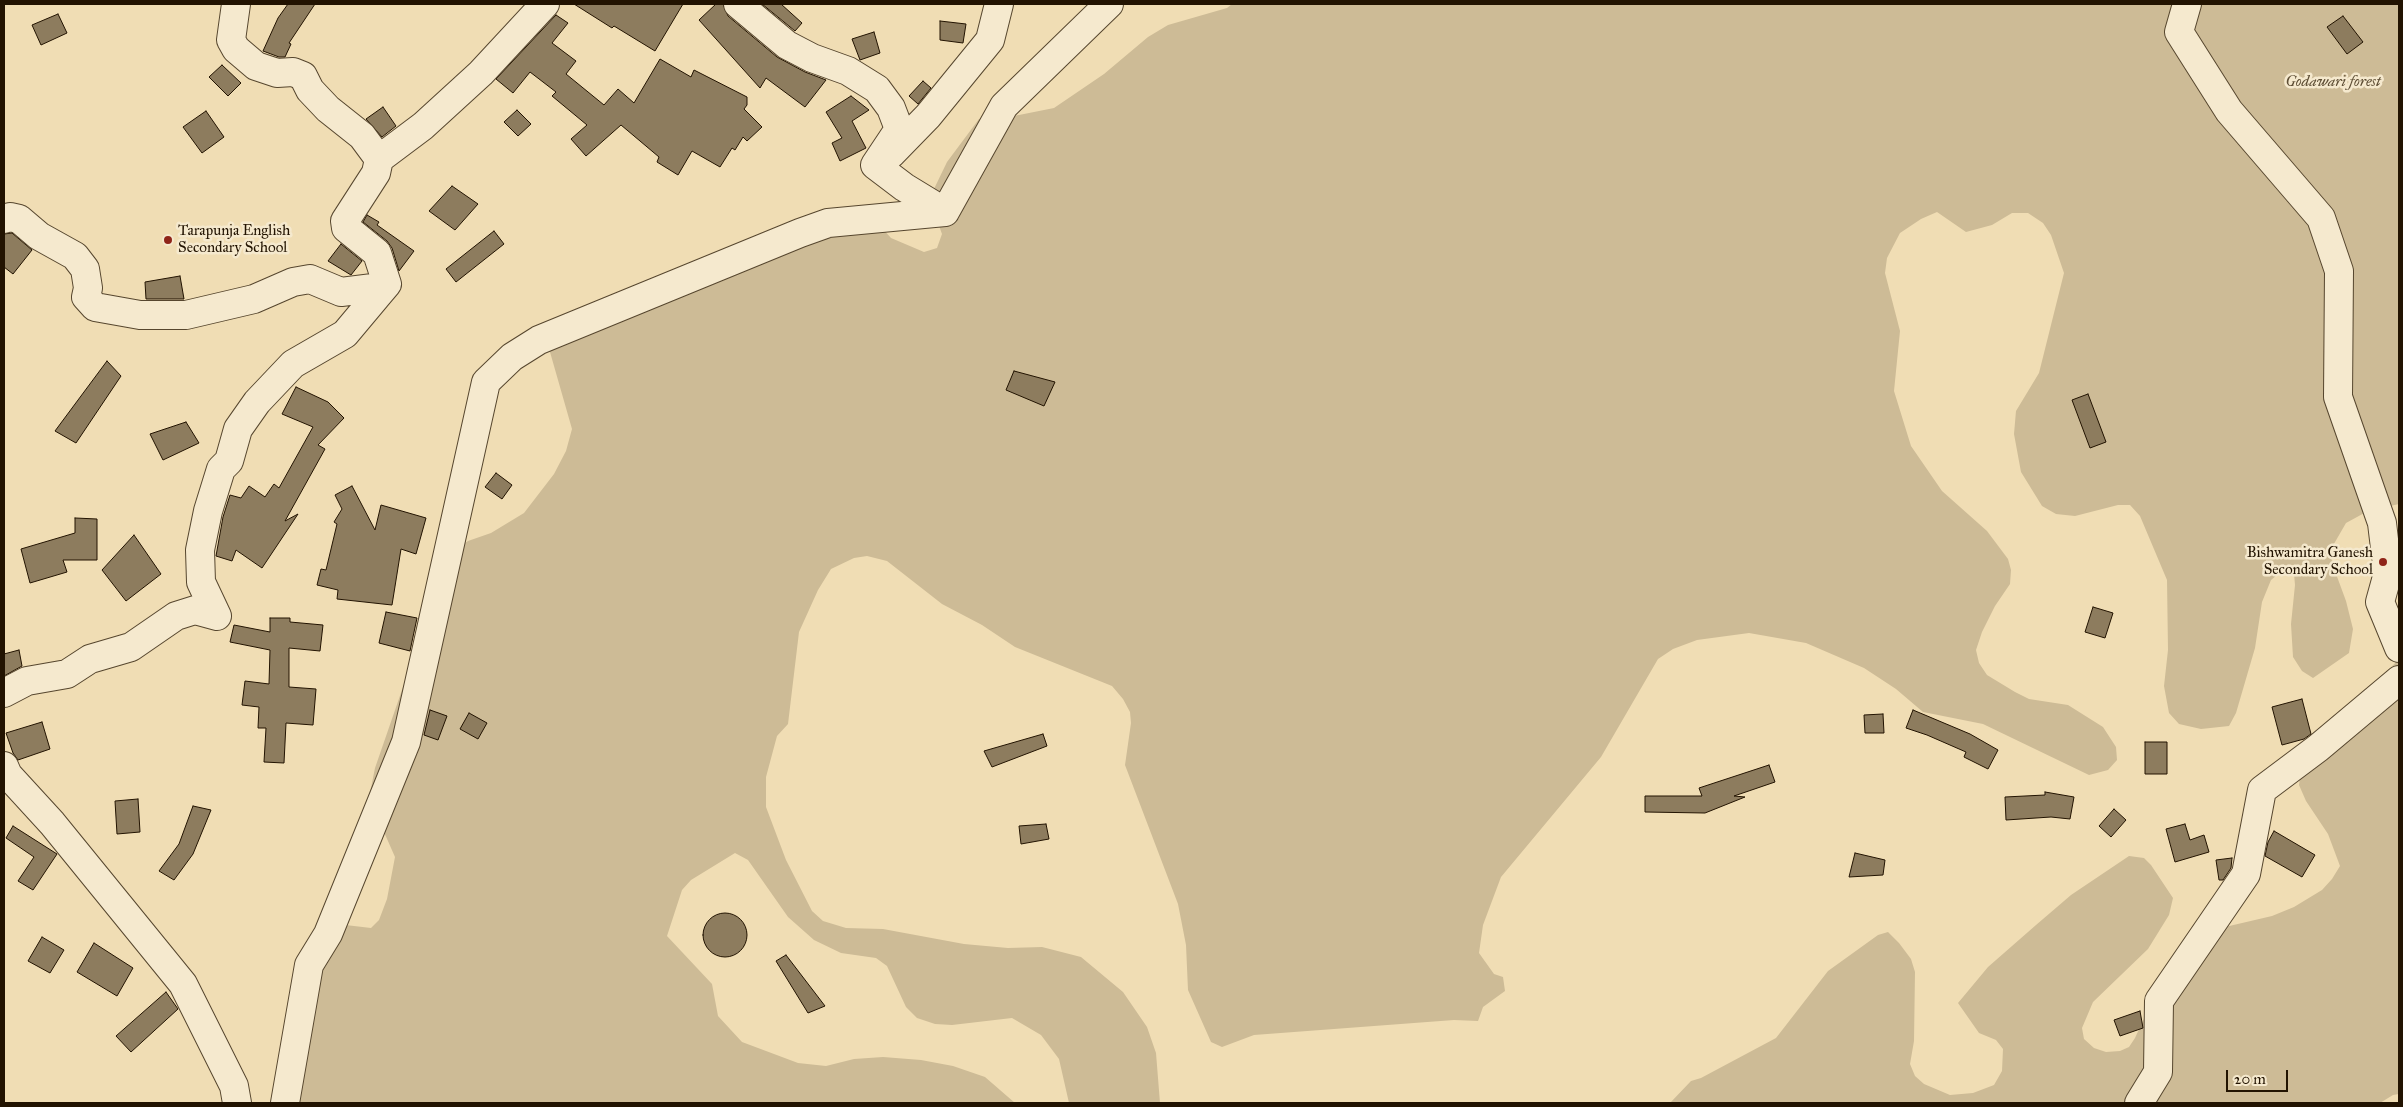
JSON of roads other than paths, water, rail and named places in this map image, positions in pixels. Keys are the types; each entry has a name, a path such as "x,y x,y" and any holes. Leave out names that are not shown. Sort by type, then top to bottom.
{"street":[{"path":"236,4 231,40 236,49 256,66 277,73 293,72 303,76 310,90 328,109 362,136 380,159"},
{"path":"4,693 27,682 67,674 90,659 131,647 176,616 195,610 217,616 201,582 200,550 208,511 221,469 229,461 238,429 257,402 294,364 345,334 387,284 377,253 346,228 345,221 376,173 380,159 423,126 481,73 545,4"},
{"path":"738,4 787,45 812,58 848,71 877,88 891,108 898,129 874,165"},
{"path":"874,165 890,156 928,116 990,40 999,4"},
{"path":"945,212 1004,106 1109,4"},
{"path":"2186,4 2179,32 2229,111 2321,218 2339,271 2338,397 2382,523 2388,573 2380,602 2399,648"},
{"path":"874,165 904,187 945,212"},
{"path":"285,1103 309,965 328,934 406,742 486,382 512,357 539,340 828,223 945,212"},
{"path":"4,219 10,217 19,219 39,236 76,256 85,269 88,288 86,297 95,306 140,315 186,315 254,299 293,282 310,278 341,292 373,288 376,297"},
{"path":"2139,1103 2158,1072 2159,1002 2246,874 2262,790 2318,748 2399,680"},
{"path":"4,766 8,775 52,823 183,984 234,1086 237,1103"}],"place":[{"name":"Tarapunja English Secondary School","path":"168,240"},
{"name":"Bishwamitra Ganesh Secondary School","path":"2383,562"}],"park label":[{"name":"Godawari forest","path":"2333,82"}]}
